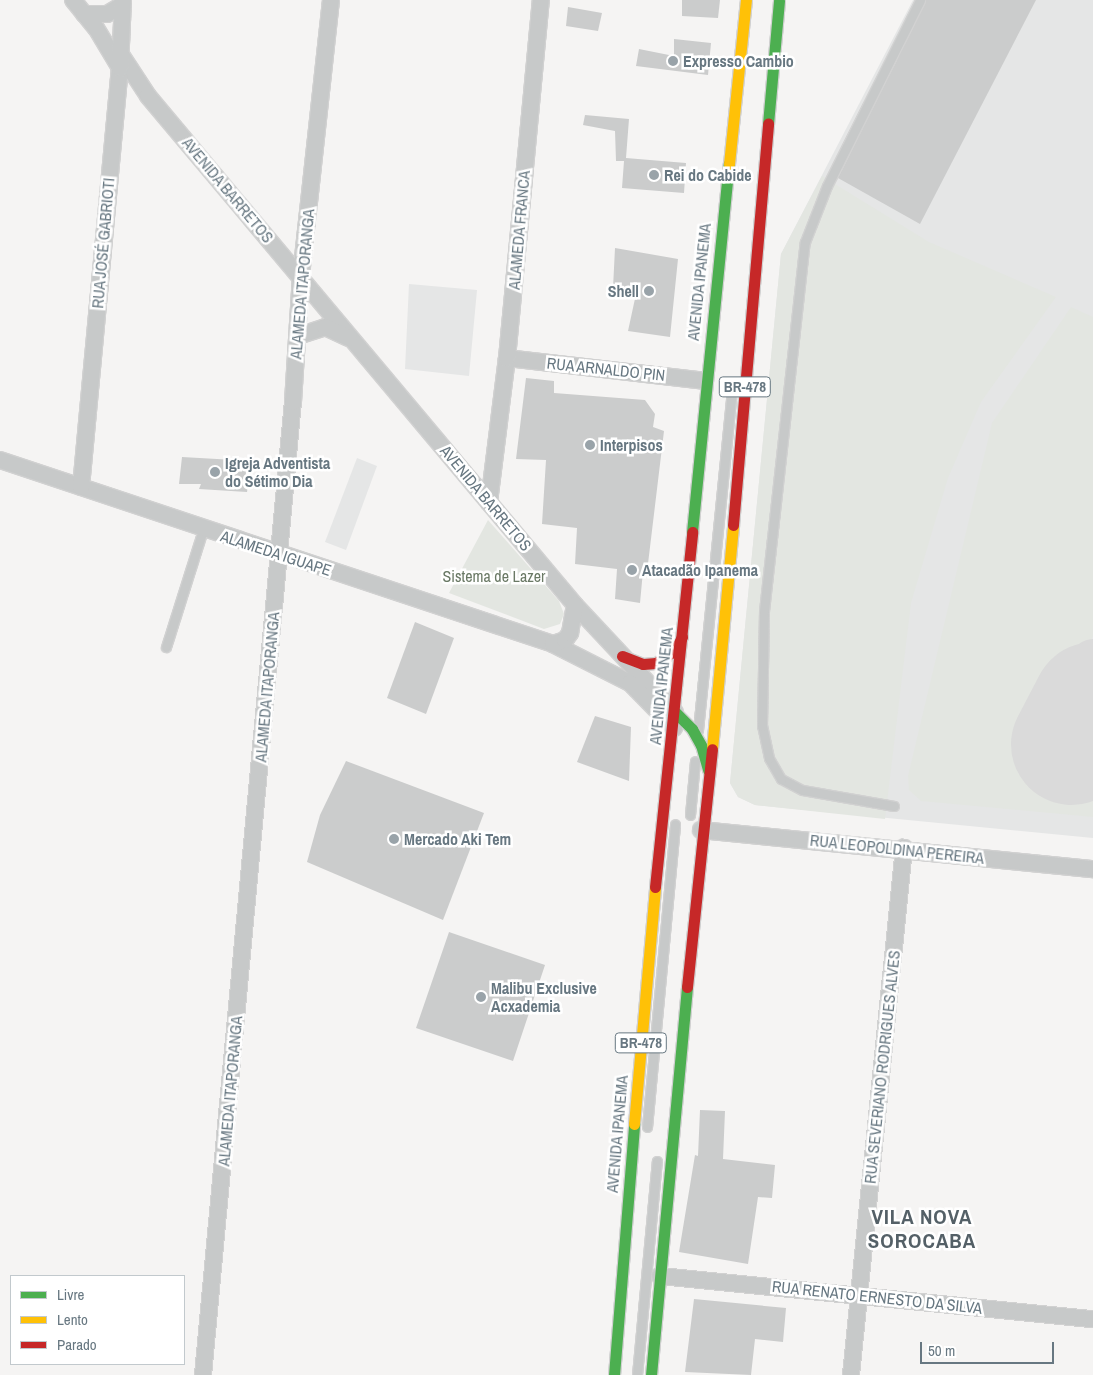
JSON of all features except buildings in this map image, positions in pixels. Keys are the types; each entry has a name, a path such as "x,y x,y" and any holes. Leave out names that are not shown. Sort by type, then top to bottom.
{"main road":[{"name":"AVENIDA IPANEMA","path":"614,1375 648,959 681,722 682,637 705,381 746,0"},
{"name":"BR-478","path":"651,1375 695,827 709,773 779,0"},
{"path":"622,656 643,664 656,662 676,650 682,637"},
{"path":"681,722 698,739 709,773"}],"street":[{"name":"AVENIDA BARRETOS","path":"73,0 148,96 301,276 575,605 681,722"},
{"name":"ALAMEDA ITAPORANGA","path":"204,1375 298,336 301,276 331,0"},
{"name":"ALAMEDA FRANCA","path":"489,502 507,358 541,0"},
{"path":"84,14 107,14 122,3"},
{"name":"RUA JOSÉ GABRIOTI","path":"81,487 120,61 122,3"},
{"path":"270,240 289,244 297,241 306,231"},
{"name":"AVENIDA BARRETOS","path":"298,336 325,327 341,332 360,347"},
{"name":"RUA ARNALDO PIN","path":"507,358 705,381"},
{"name":"ALAMEDA IGUAPE","path":"0,460 203,530 553,644 630,684 681,722"},
{"path":"464,472 479,472 494,461"},
{"path":"553,644 565,640 570,633 575,605"},
{"name":"RUA LEOPOLDINA PEREIRA","path":"695,827 1093,869"},
{"name":"RUA SEVERIANO RODRIGUES ALVES","path":"851,1375 904,848"},
{"name":"RUA RENATO ERNESTO DA SILVA","path":"660,1276 1093,1319"}],"lane":[{"path":"722,344 755,0"},
{"path":"751,197 770,0"},
{"path":"894,806 802,790 781,779 769,758 762,726 764,610 805,242 827,186 920,0"},
{"path":"695,827 698,739 732,384"},
{"path":"166,647 203,530"},
{"path":"646,1138 676,812"},
{"path":"637,1375 659,1148"},
{"path":"624,1375 626,1355"}],"shaded area":[{"path":"913,0 1093,0 1093,838 755,805 738,797 730,783 781,254"},
{"path":"409,284 477,290 469,376 405,369"},
{"path":"357,458 377,466 346,550 325,542"}],"green space":[{"path":"822,176 929,242 1056,297 981,402 948,478 911,603 885,819 755,805 738,797 730,783 781,254"},
{"path":"1071,307 1093,317 1093,636 1042,735 1093,761 1093,817 921,801 909,790 908,776 992,423"},
{"name":"Sistema de Lazer","path":"488,520 559,601 564,614 560,624 544,629 449,593"}],"taxiway":[{"path":"1093,663 1086,672 1075,706 1078,731 1093,745"}],"runway":[{"path":"1071,744 1093,702"}],"traffic: fast":[{"path":"768,124 779,0"},
{"path":"692,532 729,164"},
{"path":"675,712 692,729 701,745 708,770"},
{"path":"651,1375 687,987"},
{"path":"614,1375 634,1124"}],"traffic: slow":[{"path":"729,164 746,0"},
{"path":"712,749 733,525"},
{"path":"634,1124 655,887"}],"traffic: jam":[{"path":"733,525 768,124"},
{"path":"655,887 692,532"},
{"path":"622,656 643,664 656,663 675,650 682,637"},
{"path":"687,987 712,749"}],"place":[{"name":"Expresso Cambio","path":"673,61"},
{"name":"Rei do Cabide","path":"654,175"},
{"name":"Shell","path":"649,291"},
{"name":"Interpisos","path":"590,445"},
{"name":"Igreja Adventista do Sétimo Dia","path":"215,472"},
{"name":"Atacadão Ipanema","path":"632,570"},
{"name":"Mercado Aki Tem","path":"394,839"},
{"name":"Malibu Exclusive Acxademia","path":"481,997"}],"district":[{"name":"VILA NOVA SOROCABA","path":"922,1229"}]}
